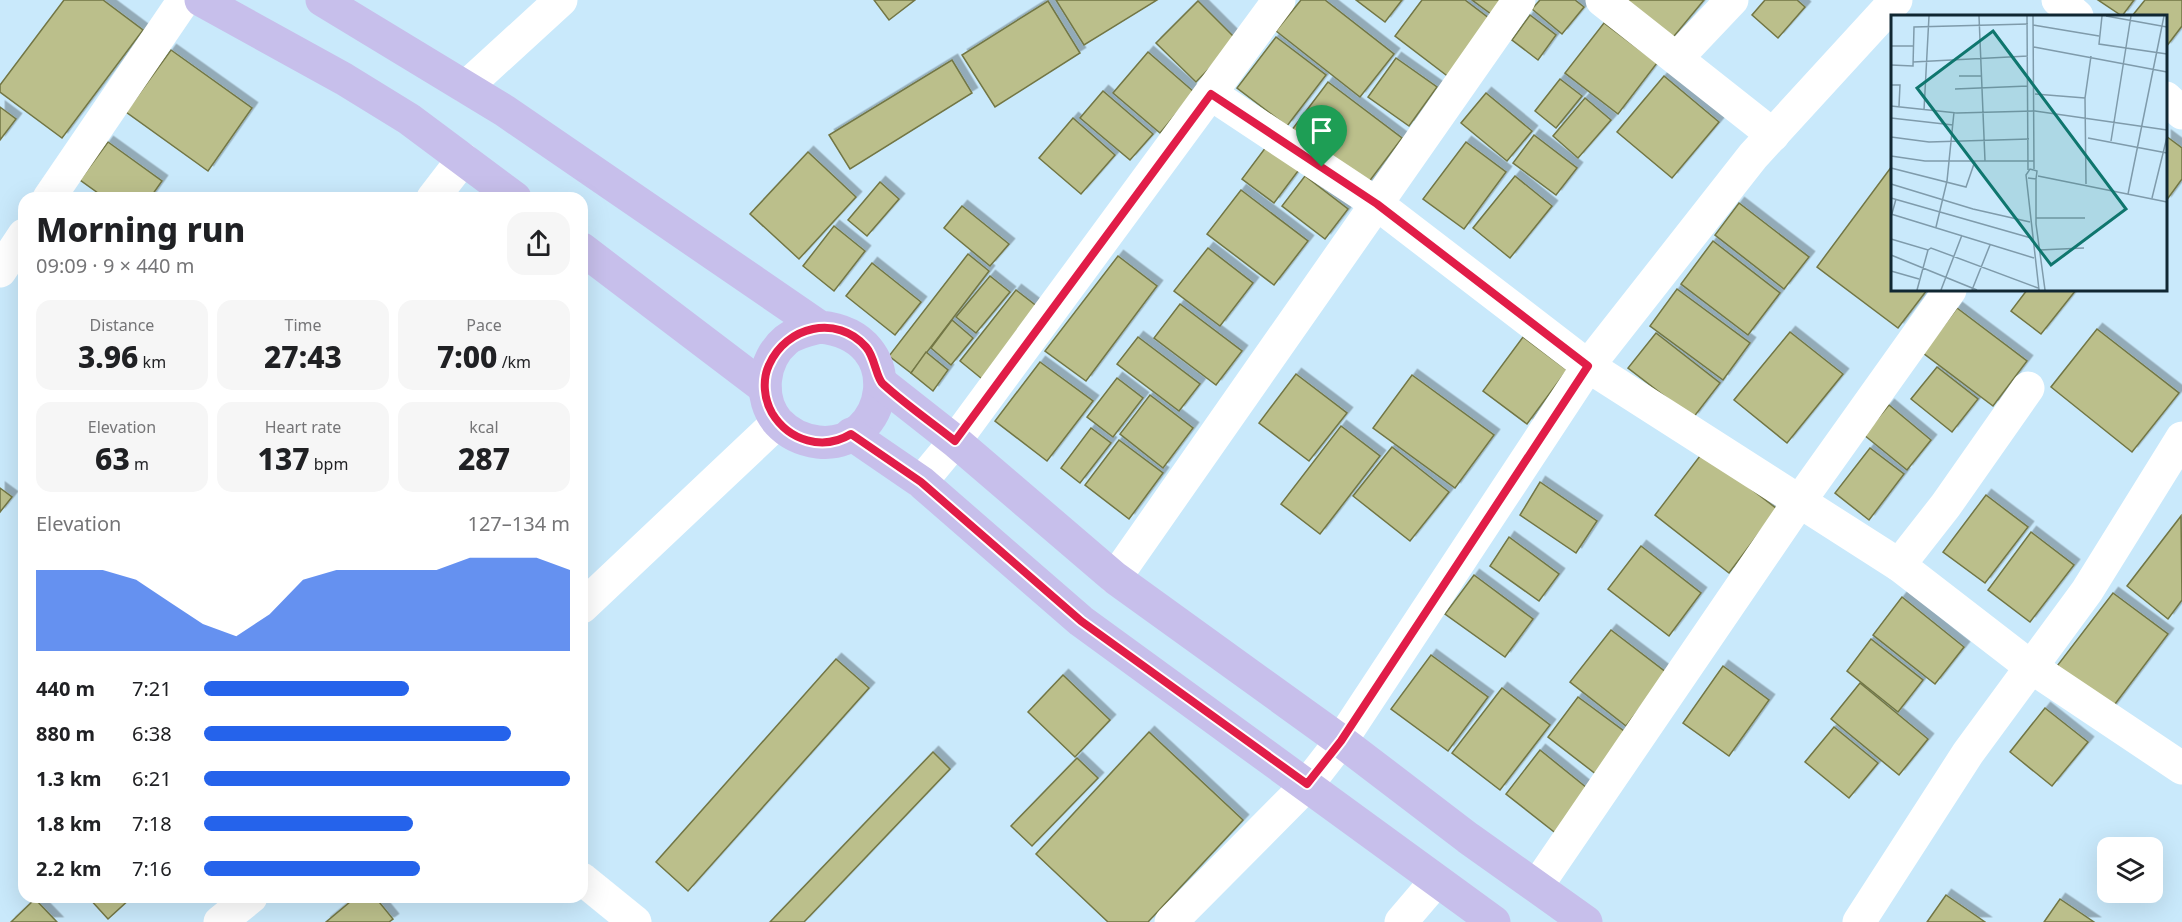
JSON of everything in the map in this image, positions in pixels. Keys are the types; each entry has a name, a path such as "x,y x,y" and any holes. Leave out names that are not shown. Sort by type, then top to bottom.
{"main road":[{"path":"201,0 344,79 409,119 507,192"},
{"path":"329,1 505,111 820,327"},
{"path":"588,254 765,388"},
{"path":"820,327 838,329 854,336 868,349 876,364 880,382 878,400 871,416 859,430 843,439 825,443 807,441 791,434 778,422 768,406 765,388 767,370 774,353 786,340 802,331 820,327"},
{"path":"880,382 955,441 1114,578 1341,741 1468,838 1586,922"},
{"path":"851,434 921,482 1081,621 1494,922"}],"street":[{"path":"53,192 184,0"},
{"path":"466,87 561,0"},
{"path":"1114,578 1519,0"},
{"path":"1602,0 1773,135"},
{"path":"1677,58 1732,0"},
{"path":"1171,922 1307,784 1341,741 1588,366 1753,156 1896,0"},
{"path":"2058,0 2076,15"},
{"path":"921,482 955,441 1211,94 1263,7"},
{"path":"1211,94 1377,204 1588,366 1899,565 2031,667 2182,768"},
{"path":"2167,99 2182,113"},
{"path":"438,192 463,159"},
{"path":"0,271 18,244"},
{"path":"1538,886 1799,502 1949,291"},
{"path":"1899,565 1946,505 2028,388"},
{"path":"588,601 778,422"},
{"path":"1859,922 1968,753 2087,591 2182,438"},
{"path":"1401,922 1436,881"},
{"path":"588,884 635,922"},
{"path":"220,922 243,903"}],"building":[{"path":"64,0 103,0 143,30 62,138 0,92 0,85"},
{"path":"874,0 915,0 889,20"},
{"path":"1056,0 1157,0 1084,45"},
{"path":"1301,0 1325,0 1394,54 1360,97 1276,31"},
{"path":"1356,0 1402,0 1385,22"},
{"path":"1422,0 1465,0 1494,22 1450,78 1395,36"},
{"path":"1472,0 1502,0 1491,14"},
{"path":"1540,0 1575,0 1584,7 1562,34 1532,9"},
{"path":"1621,0 1704,0 1670,41"},
{"path":"1765,0 1797,0 1805,7 1778,38 1752,15"},
{"path":"2098,0 2134,0 2120,15"},
{"path":"2145,0 2182,0 2182,26 2167,46 2167,15 2133,15"},
{"path":"1048,1 1080,53 995,107 962,55"},
{"path":"1198,1 1237,40 1196,82 1156,43"},
{"path":"1530,15 1556,35 1538,60 1512,40"},
{"path":"1604,23 1657,63 1618,114 1565,73"},
{"path":"1276,37 1326,75 1287,126 1237,88"},
{"path":"171,50 252,108 208,171 126,112"},
{"path":"1148,52 1194,92 1160,133 1113,93"},
{"path":"1396,58 1437,87 1409,126 1368,97"},
{"path":"952,60 972,93 850,169 829,135"},
{"path":"1664,76 1719,122 1672,178 1617,132"},
{"path":"1560,79 1582,96 1556,128 1535,111"},
{"path":"1328,82 1402,138 1365,187 1291,131"},
{"path":"1103,91 1153,134 1130,160 1080,118"},
{"path":"1486,93 1532,131 1507,161 1461,123"},
{"path":"1585,98 1611,120 1578,158 1553,136"},
{"path":"0,107 16,119 0,140"},
{"path":"1073,118 1115,155 1081,194 1039,158"},
{"path":"1534,135 1577,168 1556,195 1513,163"},
{"path":"2167,137 2182,148 2182,179 2167,200"},
{"path":"108,142 162,181 154,192 97,192 80,180"},
{"path":"1466,142 1506,172 1464,229 1423,199"},
{"path":"1269,143 1301,167 1274,203 1242,179"},
{"path":"808,152 856,197 799,259 750,214"},
{"path":"1891,167 1891,291 1926,291 1898,328 1817,267"},
{"path":"1305,176 1348,209 1325,239 1282,206"},
{"path":"1515,176 1552,206 1510,258 1473,228"},
{"path":"880,182 899,199 867,236 848,220"},
{"path":"1241,190 1308,241 1274,285 1207,234"},
{"path":"1739,203 1809,257 1784,289 1715,235"},
{"path":"962,206 1009,244 990,266 944,228"},
{"path":"834,226 865,251 834,291 803,266"},
{"path":"1713,241 1780,293 1748,335 1681,284"},
{"path":"1208,248 1253,283 1220,326 1174,291"},
{"path":"968,254 989,271 911,373 889,356"},
{"path":"1118,256 1157,286 1086,381 1045,351"},
{"path":"872,263 921,302 895,335 846,296"},
{"path":"990,276 1010,292 976,333 956,317"},
{"path":"1677,289 1750,343 1723,380 1650,326"},
{"path":"1016,290 1043,311 987,383 960,361"},
{"path":"2026,291 2075,291 2041,334 2011,311"},
{"path":"1180,304 1242,351 1216,385 1154,338"},
{"path":"1957,308 2027,361 1993,406 1923,353"},
{"path":"952,320 973,338 951,365 931,348"},
{"path":"2097,329 2179,393 2132,452 2051,387"},
{"path":"1790,332 1843,374 1787,443 1734,400"},
{"path":"1656,333 1720,383 1693,418 1628,368"},
{"path":"1138,337 1200,384 1179,411 1117,364"},
{"path":"1523,337 1567,370 1527,424 1483,391"},
{"path":"926,352 948,370 933,391 911,373"},
{"path":"1040,362 1093,401 1047,461 995,421"},
{"path":"1937,367 1978,399 1952,432 1911,399"},
{"path":"1296,374 1347,413 1309,461 1259,423"},
{"path":"1412,375 1494,435 1455,488 1373,428"},
{"path":"1117,378 1143,398 1113,437 1087,417"},
{"path":"1150,395 1193,428 1163,468 1120,434"},
{"path":"1889,405 1931,440 1907,470 1864,435"},
{"path":"1341,426 1380,456 1320,534 1281,504"},
{"path":"1091,428 1111,443 1080,483 1061,468"},
{"path":"1119,440 1163,473 1129,519 1085,485"},
{"path":"1392,447 1449,492 1410,541 1353,496"},
{"path":"1870,448 1904,474 1869,520 1835,493"},
{"path":"1703,452 1777,509 1729,573 1655,515"},
{"path":"1540,482 1597,521 1576,553 1520,515"},
{"path":"0,488 12,497 0,512"},
{"path":"1986,495 2028,527 1985,583 1943,552"},
{"path":"2181,516 2182,600 2168,619 2127,586"},
{"path":"2031,532 2074,565 2030,622 1988,590"},
{"path":"1509,537 1559,574 1539,601 1490,566"},
{"path":"1641,546 1701,593 1669,636 1608,589"},
{"path":"1474,575 1533,619 1505,657 1445,614"},
{"path":"2113,593 2168,634 2109,712 2054,670"},
{"path":"1902,597 1964,647 1935,684 1873,635"},
{"path":"1611,630 1667,673 1626,726 1570,682"},
{"path":"1871,639 1923,680 1898,712 1847,671"},
{"path":"1431,655 1488,697 1448,751 1391,709"},
{"path":"836,659 869,688 688,891 656,862"},
{"path":"1723,666 1769,700 1729,756 1683,723"},
{"path":"1063,675 1110,720 1075,757 1028,712"},
{"path":"1860,683 1928,739 1899,775 1831,719"},
{"path":"1502,688 1550,725 1500,790 1452,753"},
{"path":"1578,697 1628,734 1597,775 1548,737"},
{"path":"2045,708 2088,742 2052,786 2010,752"},
{"path":"1834,727 1878,763 1849,798 1805,762"},
{"path":"1149,732 1243,820 1148,922 1108,922 1036,854"},
{"path":"1540,750 1592,792 1558,835 1506,794"},
{"path":"933,752 950,769 804,922 770,922"},
{"path":"1077,758 1098,778 1032,846 1011,826"},
{"path":"1946,895 1985,922 1927,922"},
{"path":"2060,899 2094,922 2044,922"},
{"path":"31,903 39,903 57,922 11,922"},
{"path":"93,903 125,903 108,919"},
{"path":"349,903 380,903 393,919 389,922 326,922"}],"route":[{"path":"1211,94 1322,167 1377,204 1588,366 1341,741 1307,784 1081,621 921,482 851,434 843,439 825,443 807,441 791,434 777,422 768,406 765,388 767,370 774,353 786,340 802,331 820,327 838,329 854,336 868,349 876,364 880,382 955,441 1211,94"}]}
